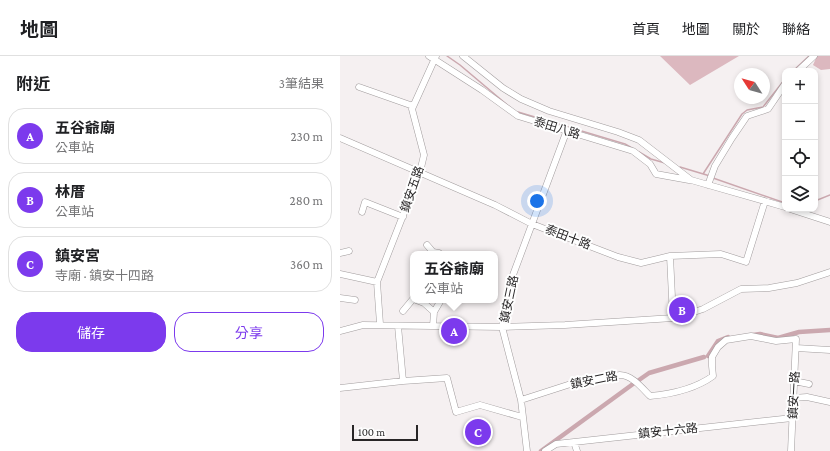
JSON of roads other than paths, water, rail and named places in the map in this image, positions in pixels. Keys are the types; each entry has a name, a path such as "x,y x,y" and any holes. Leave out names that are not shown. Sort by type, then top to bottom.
{"street":[{"path":"463,56 503,88 521,99 549,111 639,140 691,180 782,206"},
{"path":"801,68 814,56"},
{"path":"359,87 413,106 433,57"},
{"name":"泰田八路","path":"433,57 518,116 633,151 650,164 656,174 691,180"},
{"path":"708,185 715,166 747,116 768,109 782,88"},
{"name":"鎮安五路","path":"380,324 377,282 420,172 424,155 412,109 413,106"},
{"name":"鎮安三路","path":"527,451 521,400 502,327 510,283 567,130"},
{"name":"泰田十路","path":"340,138 495,205 532,224 618,257 641,264 670,256 721,254 746,262 765,201"},
{"path":"362,212 365,202 403,217"},
{"path":"799,212 830,222"},
{"path":"427,245 432,251"},
{"path":"340,254 349,251"},
{"path":"670,256 673,318"},
{"path":"340,331 363,325 380,324 398,326 502,327 565,325 673,318 703,309 741,289 769,288 797,283 830,272"},
{"path":"340,274 377,282"},
{"path":"340,298 356,300"},
{"path":"403,311 410,303"},
{"path":"424,303 434,312"},
{"path":"433,326 434,312 439,303"},
{"path":"398,326 403,381"},
{"name":"鎮安二路","path":"521,400 583,380 620,375 626,375 632,379 650,396 664,395 702,384 714,376 712,358 718,347 726,340 751,336 776,341 796,338"},
{"name":"鎮安一路","path":"791,451 796,338"},
{"path":"796,348 830,350"},
{"path":"340,388 447,378 456,412 480,405 522,417"},
{"path":"794,382 809,384"},
{"path":"793,398 807,398 830,402"},
{"name":"鎮安十六路","path":"545,451 556,444 792,418"},
{"path":"574,442 577,451"}],"waterway":[{"path":"447,56 460,65 511,108"},
{"path":"796,68 809,56"},
{"path":"703,174 742,114 747,110 763,107 782,83"},
{"path":"518,112 625,144 632,148"},
{"path":"639,152 651,159 665,163"},
{"path":"680,167 710,176"},
{"path":"713,178 782,202"},
{"path":"818,200 830,195"},
{"path":"753,335 760,334 778,338 799,332 830,330"},
{"path":"708,356 718,341 728,337"},
{"path":"639,380 649,373 704,357"},
{"path":"541,451 633,384"}],"place":[{"name":"林厝","path":"682,310"},
{"name":"五谷爺廟","path":"454,331"},
{"name":"鎮安宮","path":"478,432"}]}
